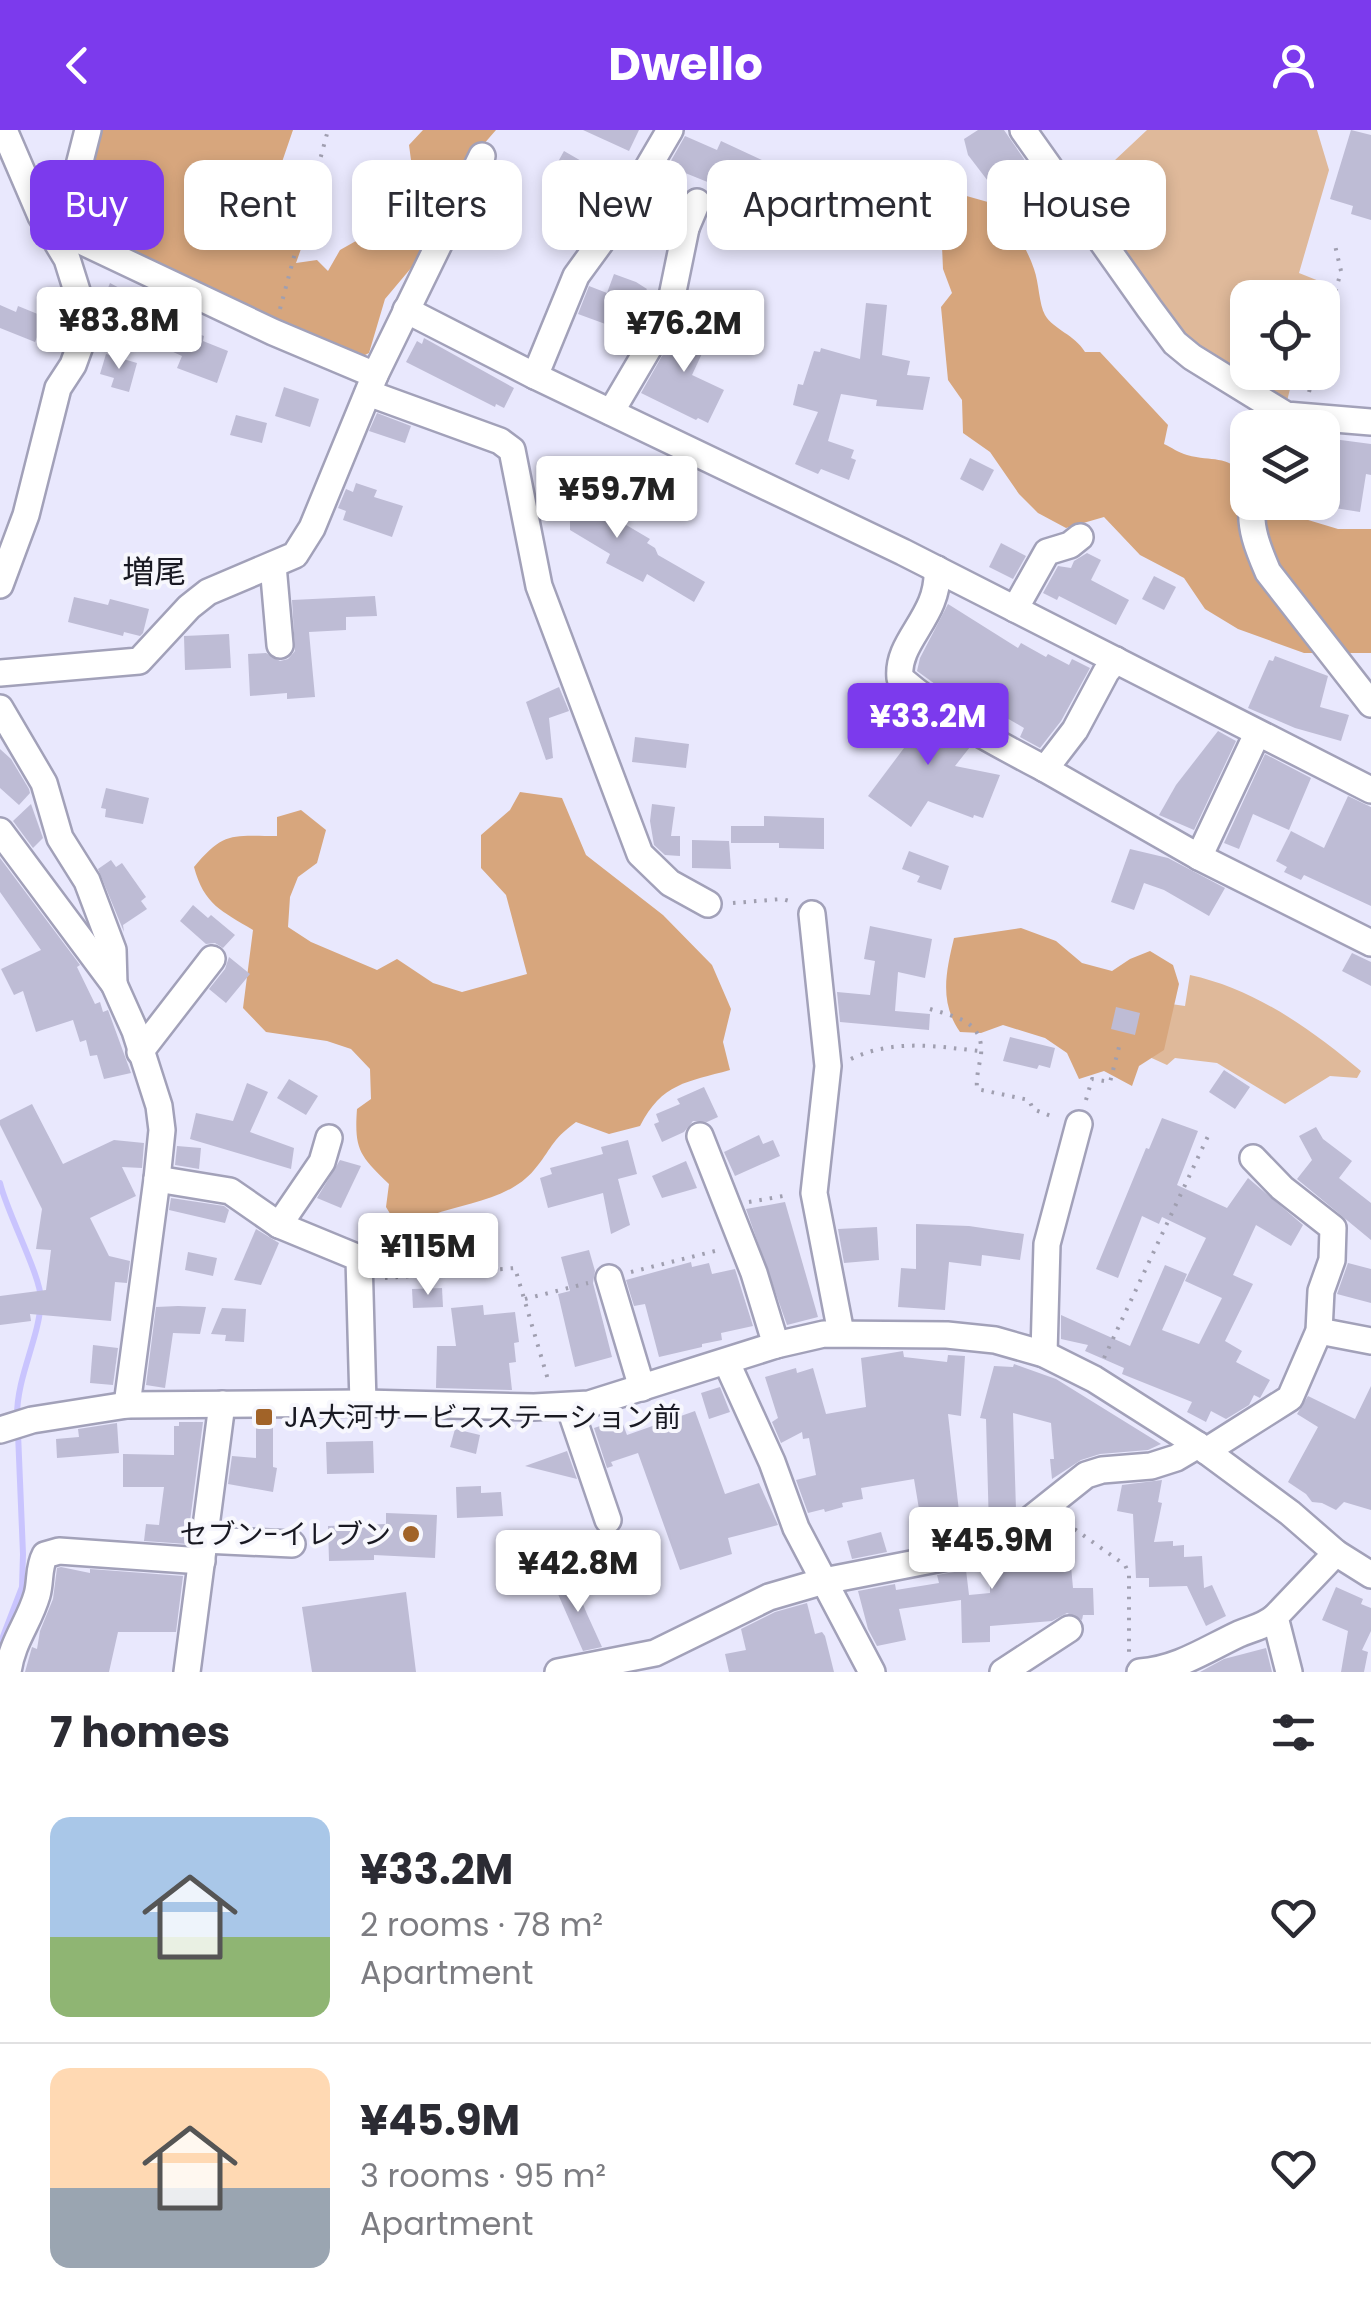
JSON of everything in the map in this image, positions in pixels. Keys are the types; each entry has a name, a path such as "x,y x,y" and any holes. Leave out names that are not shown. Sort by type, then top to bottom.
{"street":[{"path":"4,130 30,181"},
{"path":"78,160 88,130"},
{"path":"652,160 670,130"},
{"path":"1022,130 1175,342 1267,410"},
{"path":"0,673 139,660 208,592 295,556 312,528 406,310 482,156"},
{"path":"687,226 697,202"},
{"path":"0,585 26,515 58,388 74,366 81,343 83,310 64,250"},
{"path":"101,250 512,450 539,586 640,854 670,883 708,904"},
{"path":"536,376 576,276 594,250"},
{"path":"611,412 664,322 681,250"},
{"path":"406,310 938,570 1371,790"},
{"path":"1340,422 1371,422"},
{"path":"1252,520 1268,572 1371,704"},
{"path":"1016,609 1047,552 1080,537"},
{"path":"274,565 280,646"},
{"path":"938,570 936,596 898,665 900,678 924,700 1199,857 1371,943"},
{"path":"1045,769 1075,730 1116,660"},
{"path":"0,708 44,783 60,838 87,881 113,950 114,984"},
{"path":"1199,857 1256,734"},
{"path":"0,830 114,984 159,1106 162,1130 157,1179 128,1406"},
{"path":"812,914 828,1066 814,1193 840,1332"},
{"path":"140,1052 212,959"},
{"path":"1044,1354 1047,1244 1079,1124"},
{"path":"700,1136 754,1272 776,1345"},
{"path":"278,1225 322,1162 329,1138"},
{"path":"572,1671 655,1653 769,1597 824,1581 984,1550 1017,1530 1086,1475 1151,1466 1176,1458 1202,1448 1290,1398 1319,1331 1321,1291 1332,1260 1333,1228 1282,1188 1253,1158"},
{"path":"157,1179 230,1191 278,1225 359,1258 363,1403"},
{"path":"609,1278 642,1388"},
{"path":"1319,1331 1371,1341"},
{"path":"0,1430 32,1420 128,1406 363,1403 562,1407 589,1404 776,1345 840,1332 947,1335 994,1340 1044,1354 1094,1379 1202,1448 1290,1513 1336,1553 1371,1575"},
{"path":"726,1363 772,1462 796,1528 872,1672"},
{"path":"187,1672 222,1404"},
{"path":"562,1407 608,1520"},
{"path":"8,1672 11,1652 36,1600 40,1564 45,1555 59,1551 203,1550 292,1544"},
{"path":"1135,1663 1165,1670 1244,1632 1263,1627 1336,1553"},
{"path":"1275,1617 1289,1672"},
{"path":"1003,1672 1069,1629"}],"path":[{"path":"274,332 328,130"},
{"path":"1334,240 1341,271 1339,280"},
{"path":"708,904 782,900 796,903 812,914"},
{"path":"930,1010 975,1027 981,1037 978,1089 1030,1100 1033,1109 1079,1124 1092,1079 1110,1082 1119,1047"},
{"path":"828,1066 873,1048 896,1045 981,1052"},
{"path":"1094,1379 1208,1136"},
{"path":"728,1207 776,1196 814,1193"},
{"path":"360,1280 515,1268 562,1407"},
{"path":"1048,1506 1071,1528 1125,1566 1129,1574 1135,1663"}],"shaded area":[{"path":"93,130 293,130 283,160 184,160 184,250 301,250 296,263 317,260 328,271 340,250 352,243 352,250 424,250 385,299 369,353 357,359 129,250 164,250 164,160 82,160"},
{"path":"423,130 496,130 470,160 411,160 409,145"},
{"path":"1147,130 1317,130 1329,170 1299,273 1316,280 1230,280 1230,367 1182,338 1121,250 1166,250 1166,160 1115,160"},
{"path":"967,196 987,202 987,250 1026,250 1045,315 1085,352 1100,352 1168,425 1164,444 1184,454 1230,464 1230,520 1308,520 1338,529 1371,529 1371,653 1304,653 1238,629 1205,609 1184,578 1140,555 1104,517 1066,528 1038,513 1019,494 990,452 963,433 962,400 948,380 941,307 952,293 943,269 942,250 967,250"},
{"path":"1269,390 1290,390 1287,401"},
{"path":"520,792 562,798 586,855 663,915 712,965 731,1009 723,1042 730,1070 677,1086 657,1101 640,1126 609,1134 576,1122 513,1188 432,1215 426,1237 412,1250 386,1207 389,1184 365,1159 358,1143 357,1109 371,1099 370,1069 351,1049 327,1041 266,1032 243,1008 253,930 209,899 194,867 213,847 230,838 277,836 277,817 301,810 326,830 317,863 298,877 290,897 288,927 311,942 377,970 397,959 433,983 462,992 527,974 506,895 481,868 481,835 510,810"},
{"path":"1021,928 1056,941 1082,963 1112,971 1150,951 1173,965 1179,984 1164,1050 1139,1066 1132,1086 1104,1071 1079,1079 1067,1053 1045,1038 1003,1025 981,1033 960,1032 947,998 954,938"},
{"path":"1190,975 1237,990 1281,1013 1361,1071 1357,1078 1330,1076 1285,1104 1217,1063 1175,1058 1167,1065 1145,1055 1164,1003 1185,1006"}],"building":[{"path":"583,130 639,130 629,151"},
{"path":"978,130 1004,130 1025,160 987,160 987,180 968,155 964,139"},
{"path":"1351,130 1371,135 1371,220 1351,214 1353,206 1330,199"},
{"path":"685,136 717,150 721,141 762,160 707,160 707,182 687,174 687,160 671,160"},
{"path":"564,151 580,160 559,160"},
{"path":"614,274 636,282 655,296 641,329 622,322 619,329 578,314 589,286 607,293"},
{"path":"110,283 176,318 173,325 204,336 203,341 228,351 217,383 177,368 182,356 136,335 139,329 99,310"},
{"path":"866,303 887,305 882,355 910,361 907,375 930,377 923,410 876,406 877,400 841,394 828,441 854,450 851,458 856,460 849,480 821,469 818,474 795,464 818,412 793,405 814,351 820,352 821,348 860,359"},
{"path":"0,305 16,312 18,306 45,317 35,342 0,328"},
{"path":"683,319 712,332 692,375 724,390 708,423 641,393"},
{"path":"424,338 514,388 504,408 406,362 417,341 422,344"},
{"path":"106,354 137,363 129,392 111,387 114,378 100,374"},
{"path":"284,387 319,399 310,427 275,416"},
{"path":"377,413 411,426 405,443 369,431"},
{"path":"236,415 267,423 262,443 230,435"},
{"path":"1340,440 1371,444 1371,475 1366,474 1360,512 1340,509"},
{"path":"970,458 994,470 983,491 960,479"},
{"path":"543,476 650,539 647,543 658,555 705,582 694,602 647,574 643,582 606,563 610,554 570,530 570,520 539,503 536,488"},
{"path":"356,483 377,490 374,497 403,506 392,537 343,520 346,511 338,508 346,489 353,492"},
{"path":"1001,543 1026,556 1013,579 989,567"},
{"path":"1087,553 1101,560 1091,580 1129,600 1116,625 1059,596 1057,600 1043,593 1058,566 1071,568 1074,561"},
{"path":"1154,576 1176,587 1164,610 1142,599"},
{"path":"375,596 377,616 346,617 346,630 309,632 315,697 287,699 287,693 250,696 248,654 266,653 280,661 295,651 292,600"},
{"path":"74,597 108,605 110,599 149,609 143,633 140,636 124,632 123,636 68,622"},
{"path":"948,604 1018,648 1021,643 1046,657 1048,654 1069,665 1072,659 1090,668 1061,721 1040,748 1020,737 1024,728 969,696 964,705 917,671"},
{"path":"229,634 231,668 185,670 184,636"},
{"path":"1275,656 1328,676 1320,707 1349,715 1341,741 1295,728 1248,708 1269,660 1273,661"},
{"path":"559,687 569,711 549,718 553,758 546,760 526,702"},
{"path":"889,690 970,747 955,766 1000,775 983,818 928,801 911,827 868,796 907,744 886,729 879,718 886,710 878,704"},
{"path":"1218,731 1236,741 1194,830 1159,815 1176,785"},
{"path":"635,737 689,744 686,768 632,762"},
{"path":"0,749 11,759 29,789 19,805 0,788"},
{"path":"1265,754 1311,778 1289,830 1253,814 1239,849 1224,843"},
{"path":"106,788 149,798 143,824 105,817 106,809 101,808"},
{"path":"1348,796 1371,807 1371,906 1304,875 1301,880 1284,872 1287,867 1276,861 1291,831 1324,848"},
{"path":"31,804 43,838 33,848 13,821"},
{"path":"652,804 675,807 671,836 680,836 680,856 665,855 654,845"},
{"path":"764,816 824,818 824,849 779,848 779,843 731,843 731,826 764,826"},
{"path":"692,840 729,841 731,869 692,868"},
{"path":"1130,849 1168,858 1225,888 1209,916 1144,883 1134,910 1111,902"},
{"path":"909,851 949,866 941,890 917,882 920,876 902,869"},
{"path":"0,858 80,965 77,967 95,1004 100,1002 103,1012 108,1010 131,1073 104,1079 97,1055 90,1056 86,1040 80,1042 73,1020 36,1032 23,991 14,995 1,969 41,950 0,892"},
{"path":"111,860 116,867 122,863 146,897 141,901 147,909 123,925 124,932 98,869"},
{"path":"193,905 235,935 223,948 215,943 206,944 180,921"},
{"path":"870,926 932,939 925,978 898,972 895,1011 930,1014 929,1030 840,1022 837,992 870,995 875,961 864,959"},
{"path":"1352,953 1371,962 1371,986 1342,971"},
{"path":"229,957 250,974 226,1003 209,989"},
{"path":"1116,1007 1140,1013 1135,1035 1111,1029"},
{"path":"1010,1037 1055,1048 1050,1068 1003,1061"},
{"path":"1224,1070 1250,1087 1235,1109 1209,1092"},
{"path":"289,1079 318,1096 306,1115 277,1098"},
{"path":"247,1083 268,1092 250,1132 294,1148 291,1169 190,1139 196,1113 233,1121"},
{"path":"704,1087 718,1117 707,1122 693,1121 684,1132 662,1142 654,1124 659,1122 656,1114 680,1104 677,1099"},
{"path":"32,1104 63,1164 114,1140 144,1143 142,1168 122,1167 136,1196 90,1218 109,1256 130,1261 127,1283 115,1282 111,1321 30,1314 31,1321 0,1325 0,1296 46,1290 51,1250 36,1249 42,1209 0,1125 0,1120"},
{"path":"1162,1118 1198,1131 1177,1185 1227,1208 1248,1178 1303,1225 1291,1246 1256,1225 1233,1275 1253,1284 1225,1341 1242,1351 1236,1362 1270,1380 1260,1398 1254,1395 1249,1405 1226,1419 1211,1411 1206,1422 1187,1412 1192,1402 1122,1374 1124,1368 1085,1351 1088,1345 1061,1339 1061,1315 1130,1346 1165,1265 1187,1274 1162,1330 1199,1344 1222,1298 1185,1281 1206,1238 1162,1217 1159,1224 1142,1216 1118,1278 1096,1269"},
{"path":"1316,1127 1323,1139 1352,1161 1339,1178 1371,1203 1371,1240 1297,1179 1312,1160 1299,1136"},
{"path":"759,1135 763,1144 773,1140 780,1156 735,1176 724,1152"},
{"path":"628,1140 637,1174 618,1179 630,1225 611,1234 603,1193 548,1208 540,1178 552,1174 550,1168 603,1154 601,1147"},
{"path":"177,1146 201,1148 199,1169 175,1165"},
{"path":"340,1160 361,1166 341,1208 317,1198"},
{"path":"686,1161 697,1188 662,1198 652,1176"},
{"path":"171,1198 224,1206 229,1210 225,1223 169,1210"},
{"path":"785,1202 818,1317 787,1325 746,1209"},
{"path":"486,1215 489,1235 451,1241 448,1221"},
{"path":"916,1224 1024,1234 1020,1260 982,1255 981,1266 949,1262 945,1310 898,1307 901,1268 916,1269"},
{"path":"877,1227 879,1260 844,1263 838,1229"},
{"path":"256,1229 279,1243 261,1285 234,1280"},
{"path":"376,1243 407,1251 401,1272 375,1265"},
{"path":"589,1250 595,1271 593,1283 612,1357 575,1367 558,1294 570,1291 561,1257"},
{"path":"188,1252 217,1258 213,1276 185,1270"},
{"path":"691,1262 692,1267 709,1263 712,1274 735,1269 753,1326 721,1333 722,1340 702,1347 659,1357 645,1304 634,1306 626,1280"},
{"path":"1348,1263 1371,1269 1371,1303 1337,1294"},
{"path":"442,1288 443,1307 413,1308 412,1289"},
{"path":"483,1305 484,1315 515,1312 519,1342 514,1343 516,1362 509,1363 512,1390 436,1388 437,1346 456,1346 451,1308"},
{"path":"156,1307 206,1307 200,1334 173,1333 165,1388 146,1385"},
{"path":"222,1308 246,1309 244,1342 225,1341 226,1335 211,1334"},
{"path":"93,1345 118,1348 113,1385 90,1383"},
{"path":"903,1351 904,1357 947,1362 948,1355 965,1356 961,1416 948,1414 962,1538 925,1545 914,1479 861,1488 863,1499 842,1503 843,1507 825,1512 824,1509 808,1513 796,1480 816,1475 809,1438 803,1439 802,1432 781,1443 772,1422 778,1418 765,1377 796,1368 797,1373 813,1368 826,1414 866,1407 861,1358"},
{"path":"1014,1364 1056,1379 1161,1444 1148,1450 1100,1454 1081,1460 1052,1479 1051,1423 1013,1413 1016,1510 989,1528 986,1419 980,1418 994,1366"},
{"path":"1371,1386 1371,1510 1344,1502 1336,1510 1312,1502 1288,1482 1318,1427 1297,1414 1308,1396 1355,1419"},
{"path":"720,1387 730,1412 709,1419 701,1393"},
{"path":"695,1411 725,1494 759,1483 778,1525 728,1538 732,1554 680,1570 638,1453 611,1462 613,1466 607,1468 594,1428 621,1419 627,1435"},
{"path":"256,1420 273,1420 273,1467 277,1468 273,1492 228,1484 232,1456 256,1458"},
{"path":"179,1422 203,1422 187,1544 144,1541 146,1524 159,1525 164,1487 123,1487 123,1454 174,1455 174,1426 179,1426"},
{"path":"117,1423 119,1453 57,1458 56,1439 79,1437 78,1429"},
{"path":"455,1429 480,1435 476,1454 450,1447"},
{"path":"373,1441 374,1473 327,1474 326,1442"},
{"path":"567,1451 577,1479 525,1466"},
{"path":"1162,1480 1154,1542 1173,1541 1173,1546 1184,1545 1184,1557 1202,1556 1204,1588 1212,1585 1226,1616 1206,1626 1187,1586 1149,1587 1149,1578 1136,1578 1133,1514 1117,1511 1122,1485"},
{"path":"481,1486 481,1493 501,1492 503,1516 457,1518 456,1487"},
{"path":"1066,1511 1073,1588 1093,1588 1094,1615 1083,1615 1082,1620 1067,1613 1052,1621 990,1626 990,1642 962,1643 961,1600 899,1609 906,1640 877,1646 858,1591 895,1584 896,1590 939,1583 937,1575 966,1570 969,1595 990,1593 990,1565 1027,1543"},
{"path":"386,1513 437,1515 435,1558 374,1555 374,1560 329,1561 328,1526 386,1524"},
{"path":"881,1532 887,1552 852,1559 847,1541"},
{"path":"634,1535 647,1580 623,1587 609,1543"},
{"path":"57,1568 90,1573 90,1569 183,1576 176,1632 118,1632 109,1672 25,1672 32,1647 37,1649 53,1599"},
{"path":"572,1578 602,1647 583,1651 554,1585"},
{"path":"1336,1587 1363,1599 1361,1604 1371,1608 1371,1631 1362,1650 1368,1652 1364,1672 1341,1672 1348,1631 1322,1620"},
{"path":"406,1592 416,1672 312,1672 302,1607"},
{"path":"807,1603 815,1634 822,1632 825,1636 834,1672 729,1672 725,1654 746,1650 741,1629 775,1612"},
{"path":"1266,1648 1272,1672 1200,1672 1224,1659"}],"waterway":[{"path":"0,1183 36,1277 41,1301 20,1386 17,1416"},
{"path":"0,1644 22,1587 18,1433"}],"place":[{"name":"JA大河サービスステーション前","path":"264,1417"},
{"name":"セブン-イレブン","path":"411,1534"}],"district":[{"name":"増尾","path":"154,572"}]}
